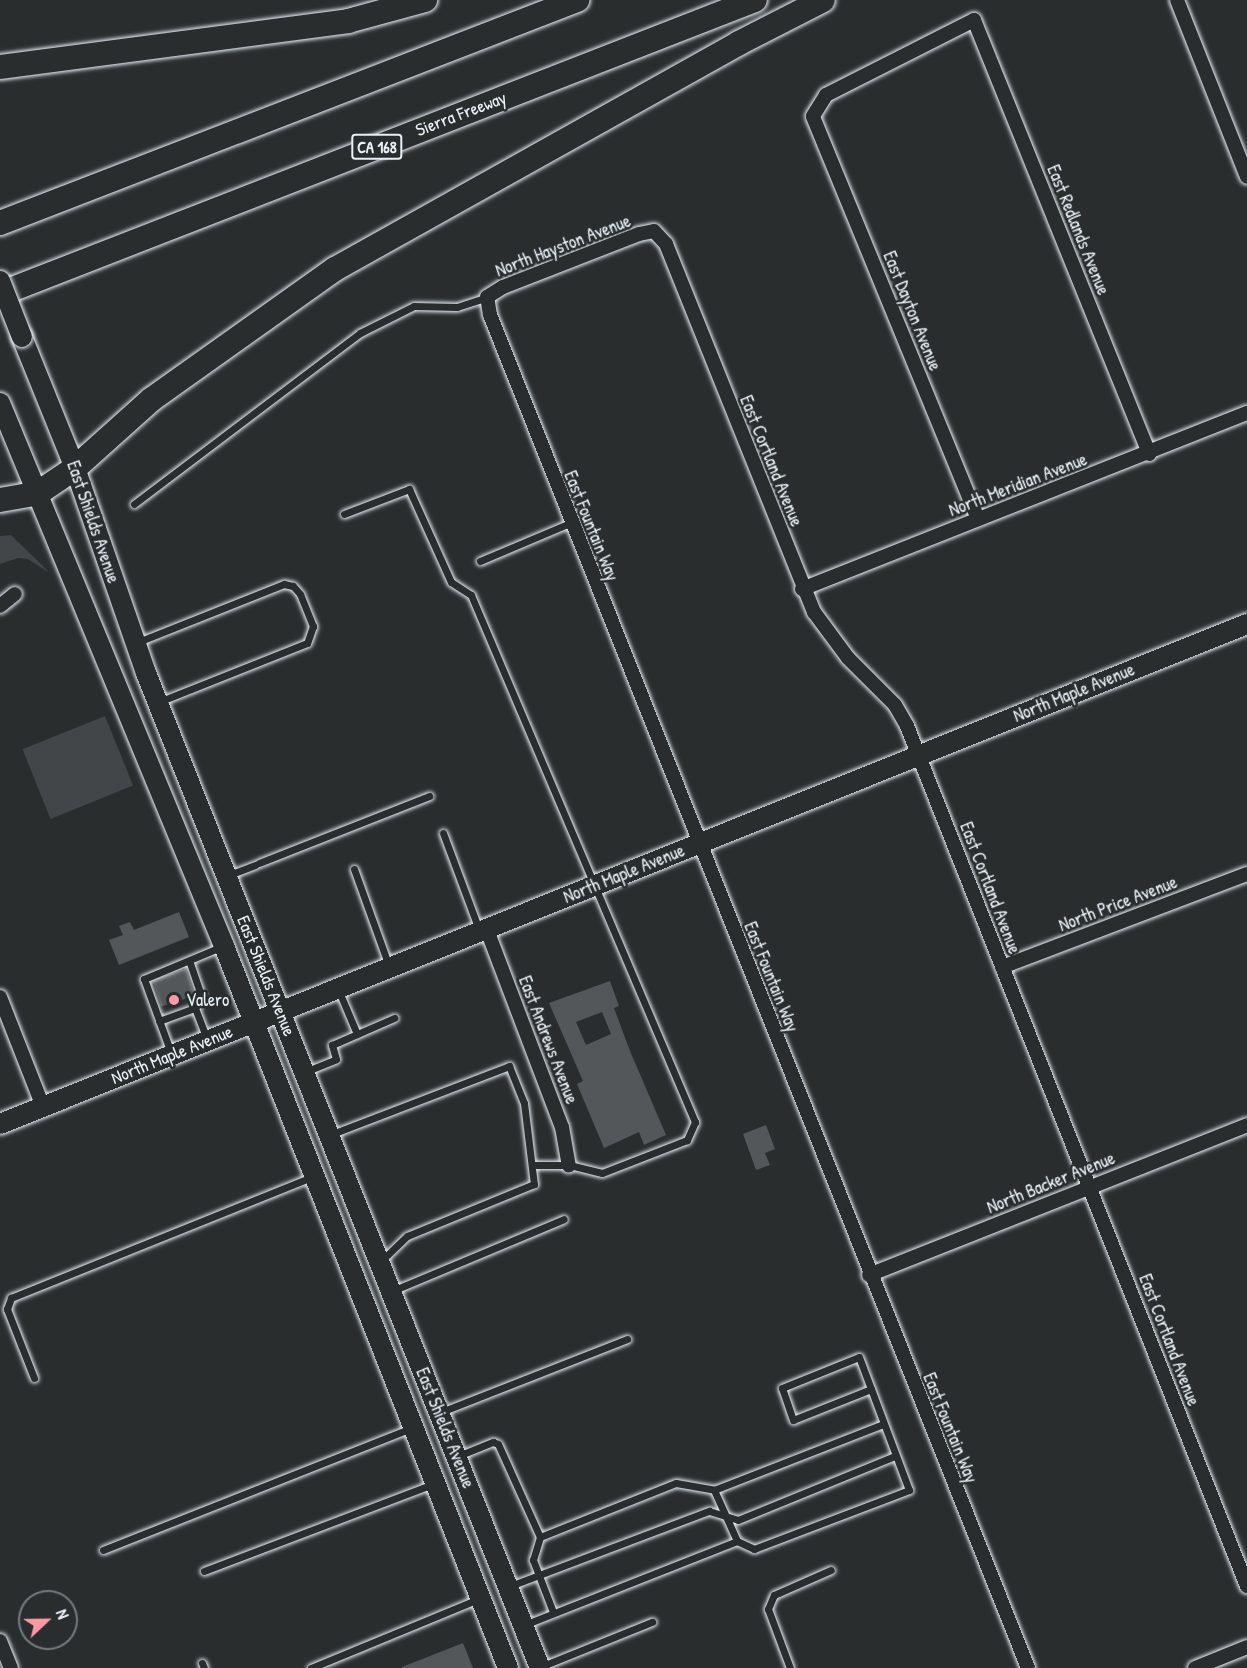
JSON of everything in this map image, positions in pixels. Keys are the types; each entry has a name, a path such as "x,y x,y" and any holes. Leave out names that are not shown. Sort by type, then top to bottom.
{"highway":[{"path":"0,67 348,21 425,0"},
{"path":"0,223 577,0"},
{"name":"Sierra Freeway","path":"0,294 754,0"},
{"path":"0,500 38,493 75,468 152,399 335,269 739,43 823,0"}],"main road":[{"name":"East Shields Avenue","path":"0,281 75,468 158,703 540,1668"},
{"name":"East Shields Avenue","path":"0,403 224,946 508,1668"},
{"name":"North Maple Avenue","path":"0,1124 1247,624"},
{"path":"435,1483 443,1485 453,1500 490,1582 508,1587"}],"street":[{"path":"1177,0 1247,177"},
{"name":"East Dayton Avenue","path":"974,20 826,95 813,116 978,519"},
{"name":"East Redlands Avenue","path":"974,20 1149,454"},
{"name":"North Hayston Avenue","path":"487,297 503,287 654,231"},
{"name":"East Cortland Avenue","path":"654,231 666,244 802,589 830,637 895,705 918,755 1247,1586"},
{"name":"East Fountain Way","path":"487,297 490,315 570,523 1028,1668"},
{"name":"North Meridian Avenue","path":"802,589 1149,454 1247,413"},
{"path":"0,606 15,594"},
{"name":"North Price Avenue","path":"1002,968 1247,874"},
{"name":"East Andrews Avenue","path":"483,931 562,1127 569,1165"},
{"path":"0,997 43,1107"},
{"name":"North Backer Avenue","path":"869,1275 1247,1125"},
{"path":"0,1641 11,1668"},
{"path":"1195,1668 1247,1647"}],"lane":[{"path":"135,504 360,333 414,306 457,307 487,297"},
{"path":"344,514 409,489 451,582 471,595 695,1122 687,1140 602,1173 569,1165 532,1165"},
{"path":"480,561 570,523"},
{"path":"136,643 284,584 293,586 300,594 314,626 308,643 158,703"},
{"path":"226,876 429,796"},
{"path":"443,832 483,931"},
{"path":"354,869 390,968"},
{"path":"172,1055 144,979 224,946"},
{"path":"159,1021 195,1008 202,993 189,961"},
{"path":"338,989 357,1034"},
{"path":"195,1008 208,1041"},
{"path":"304,1072 336,1059 332,1045 394,1018"},
{"path":"329,1135 509,1066 524,1103 531,1143 534,1184 406,1236 380,1262"},
{"path":"34,1378 7,1310 11,1298 315,1176"},
{"path":"391,1291 564,1219"},
{"path":"439,1413 627,1340"},
{"path":"714,1490 736,1540 754,1549 909,1490 859,1357 782,1388 793,1420 870,1389"},
{"path":"540,1537 676,1483 714,1490 883,1424"},
{"path":"104,1550 413,1427"},
{"path":"456,1456 493,1442 498,1444 540,1537 533,1560 553,1612"},
{"path":"508,1587 540,1577 709,1510 738,1520 895,1456"},
{"path":"204,1571 435,1483"},
{"path":"523,1625 736,1540"},
{"path":"790,1668 768,1609 774,1595 831,1570"},
{"path":"311,1668 480,1598"},
{"path":"540,1668 652,1622"}],"shaded area":[{"path":"11,535 48,572 28,559 18,558 0,564 0,536"},
{"path":"105,716 133,786 51,819 22,749"}],"building":[{"path":"179,912 189,937 119,965 109,940 123,935 119,926 130,922 134,930"},
{"path":"186,969 195,996 161,1006 153,980"},
{"path":"610,981 619,1006 614,1008 666,1135 644,1145 639,1132 604,1148 577,1084 583,1081 549,1003","holes":["602,1012 611,1034 586,1045 576,1022"]},
{"path":"766,1125 775,1149 765,1153 770,1165 756,1170 743,1134"},
{"path":"463,1643 473,1668 402,1668 402,1667"}],"place":[{"name":"Valero","path":"174,1000"}]}
